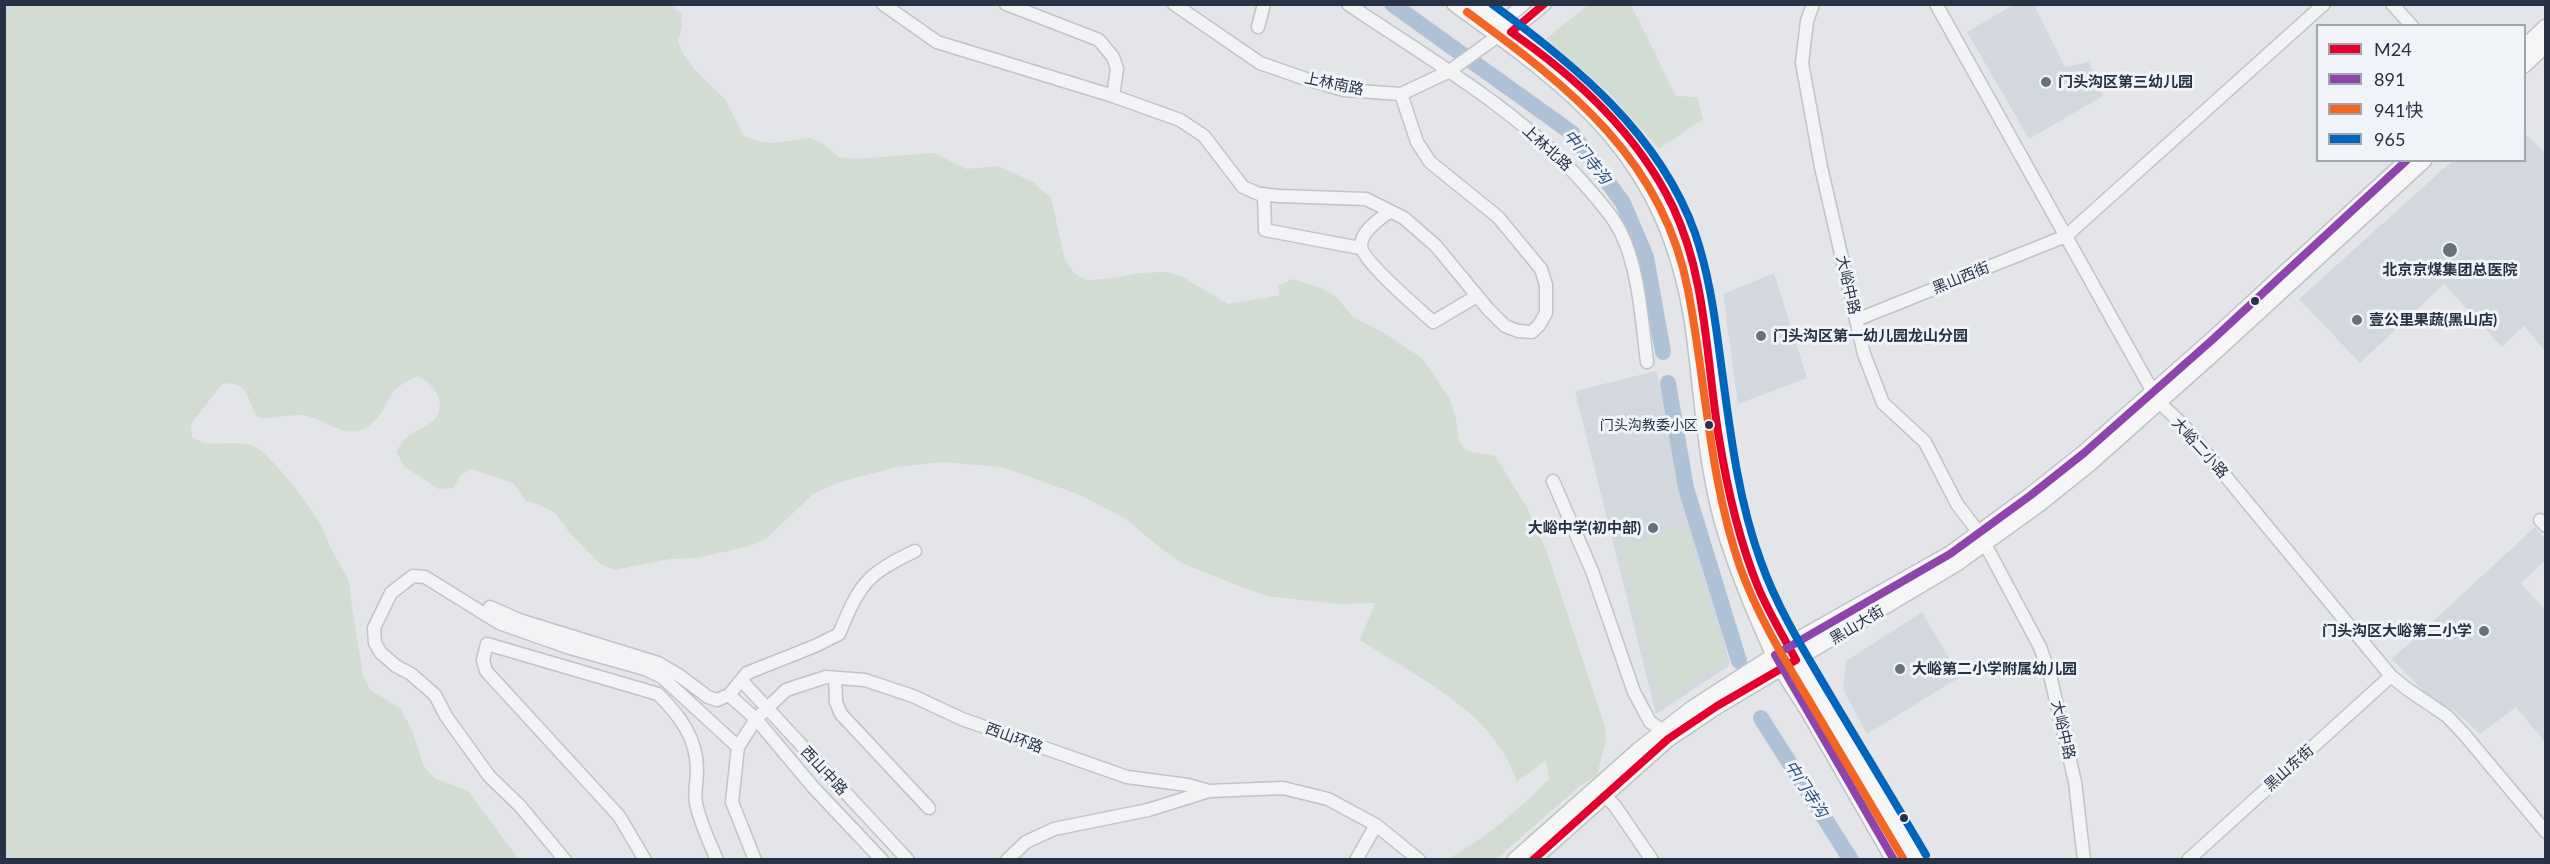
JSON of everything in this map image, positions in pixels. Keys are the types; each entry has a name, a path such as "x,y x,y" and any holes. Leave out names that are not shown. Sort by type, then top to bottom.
{"main road":[{"path":"1455,4 1538,50 1575,80 1617,122 1650,166 1664,191 1686,239 1698,284 1720,439 1744,544 1759,588 1792,653 1917,860"},
{"path":"1473,4 1599,120 1635,165 1669,230 1684,278 1713,477 1726,534 1745,587 1778,662 1894,860"},
{"path":"2526,46 2546,27"},
{"path":"2526,63 2546,44"},
{"name":"黑山大街","path":"2155,397 2406,162"},
{"name":"黑山大街","path":"1778,662 1910,593 1982,538 2084,453 2217,350 2422,162"},
{"path":"1515,860 1662,730 1778,662"},
{"path":"1532,860 1668,739 1778,662"}],"street":[{"path":"883,4 937,42 1113,96 1180,120 1204,136 1243,187 1264,194 1366,199 1404,218 1436,246 1505,326 1518,331 1532,332 1546,313 1546,285 1542,269 1498,217 1431,162 1418,142 1401,94"},
{"path":"1006,4 1100,40 1113,57 1117,69 1113,96"},
{"name":"上林南路","path":"1174,4 1260,63 1344,90 1401,94 1448,72 1482,49 1503,30"},
{"path":"1258,27 1264,4"},
{"name":"上林北路","path":"1348,4 1527,128 1560,156 1598,199 1621,233 1636,282 1647,362"},
{"path":"1503,30 1524,4"},
{"path":"1503,30 1545,4"},
{"name":"大峪中路","path":"1813,4 1807,21 1802,63 1821,167 1864,354 1883,403 1924,442 1957,504 1982,538 2040,647 2050,675 2075,782 2084,860"},
{"name":"大峪二小路","path":"1936,4 2155,397 2184,426 2391,676 2447,716 2546,832"},
{"path":"2066,236 2324,4"},
{"path":"2392,4 2410,24"},
{"path":"1264,194 1265,230 1360,248 1371,264 1433,322 1477,296"},
{"path":"1360,248 1369,228 1390,211"},
{"name":"黑山西街","path":"1856,320 2066,236"},
{"path":"1553,481 1592,571 1634,692 1650,722 1662,730"},
{"path":"490,608 530,624 658,663 680,676 708,698 717,700 729,694 747,673 839,634 852,603 871,576 915,551"},
{"path":"565,860 520,806 489,776 446,716 435,695 411,674 396,666 381,653 375,643 374,628 391,593 413,576 425,577 499,623 570,648 645,669 662,677 738,747"},
{"path":"645,860 619,816 486,671 483,660 487,644 658,694 679,717 688,730 695,747 697,771 695,800 702,826 717,860"},
{"name":"黑山东街","path":"2187,860 2391,676"},
{"name":"西山环路","path":"755,860 732,802 738,747 756,719 786,690 826,678 865,680 913,696 962,719 1127,777 1209,790 1283,788 1328,799 1376,825 1419,860"},
{"path":"835,678 836,702 842,714 929,807"},
{"name":"西山中路","path":"742,681 908,860"},
{"name":"西山中路","path":"729,694 756,719 813,787 882,860"},
{"path":"1007,860 1026,842 1054,829 1148,810 1209,790"},
{"path":"1605,796 1615,806 1653,860"},
{"path":"1356,860 1376,825"}],"shaded area":[{"path":"5,4 671,5 681,13 682,27 678,41 682,52 695,70 725,99 744,136 772,143 810,138 822,143 839,157 855,159 934,153 966,169 998,166 1033,182 1051,198 1065,260 1074,273 1086,280 1165,272 1181,276 1228,304 1280,295 1278,286 1293,279 1322,288 1337,298 1354,318 1381,331 1423,359 1449,398 1455,415 1459,441 1466,451 1495,456 1528,509 1547,552 1605,727 1606,739 1597,775 1580,786 1496,859 1448,859 1475,843 1501,823 1549,779 1546,760 1517,782 1506,757 1473,716 1429,683 1360,640 1375,603 1338,604 1267,596 1242,587 1184,564 1164,551 1126,519 1080,495 1002,467 943,462 897,467 870,474 837,483 813,494 767,538 750,546 697,558 670,559 615,570 600,564 569,532 555,513 526,501 513,483 471,469 461,475 453,488 438,489 404,466 396,451 408,436 435,418 440,407 434,388 418,376 396,389 380,415 370,425 353,432 335,428 309,416 258,418 244,389 223,383 191,424 192,437 206,443 237,443 253,446 270,459 302,497 318,521 348,580 363,675 370,690 400,708 412,730 424,767 436,779 468,791 517,857 514,860 5,859"},
{"path":"1589,4 1631,5 1676,96 1697,97 1703,119 1659,149 1609,93 1546,39"},
{"name":"门头沟区第三幼儿园","path":"2013,5 2034,5 2065,67 2089,62 2103,96 2029,139 1967,32"},
{"name":"北京京煤集团总医院","path":"2526,134 2545,153 2545,351 2524,326 2502,347 2444,284 2360,363 2299,299 2451,162 2526,162"},
{"name":"门头沟区第一幼儿园龙山分园","path":"1774,273 1807,378 1738,404 1723,294"},
{"name":"大峪中学(初中部)","path":"1656,371 1730,665 1656,714 1575,391"},
{"path":"1685,525 1726,660 1661,702 1619,549"},
{"name":"门头沟区大峪第二小学","path":"2535,527 2545,539 2545,561 2521,583 2545,610 2545,742 2516,707 2480,734 2453,709 2432,700 2392,659"},
{"name":"大峪第二小学附属幼儿园","path":"1922,612 1960,677 1867,734 1843,689 1846,661"}],"waterway":[{"name":"中门寺沟","path":"1392,4 1572,133 1623,203 1646,257 1663,352"},
{"name":"中门寺沟","path":"1668,383 1686,488 1739,661"},
{"name":"中门寺沟","path":"1761,718 1851,860"}],"transit line":[{"name":"965","path":"1492,4 1554,51 1611,104 1660,164 1679,197 1700,247 1707,276 1739,484 1761,562 1793,632 1926,855"},
{"name":"M24","path":"1533,860 1668,739 1717,706 1796,660 1758,587 1734,514 1719,438 1699,291 1684,234 1673,207 1658,180 1623,131 1582,88 1511,32 1544,4"},
{"name":"941快","path":"1467,12 1575,98 1634,164 1657,202 1676,244 1688,290 1721,499 1747,586 1773,639 1904,860"},
{"name":"891","path":"1894,860 1775,655 1950,554 2031,495 2084,453 2211,341 2405,162"}],"place":[{"name":"门头沟区第三幼儿园","path":"2046,82"},
{"name":"北京京煤集团总医院","path":"2450,250"},
{"name":"壹公里果蔬(黑山店)","path":"2357,320"},
{"name":"门头沟区第一幼儿园龙山分园","path":"1761,336"},
{"name":"门头沟教委小区","path":"1709,425"},
{"name":"大峪中学(初中部)","path":"1653,528"},
{"name":"门头沟区大峪第二小学","path":"2484,631"},
{"name":"大峪第二小学附属幼儿园","path":"1900,669"}]}
